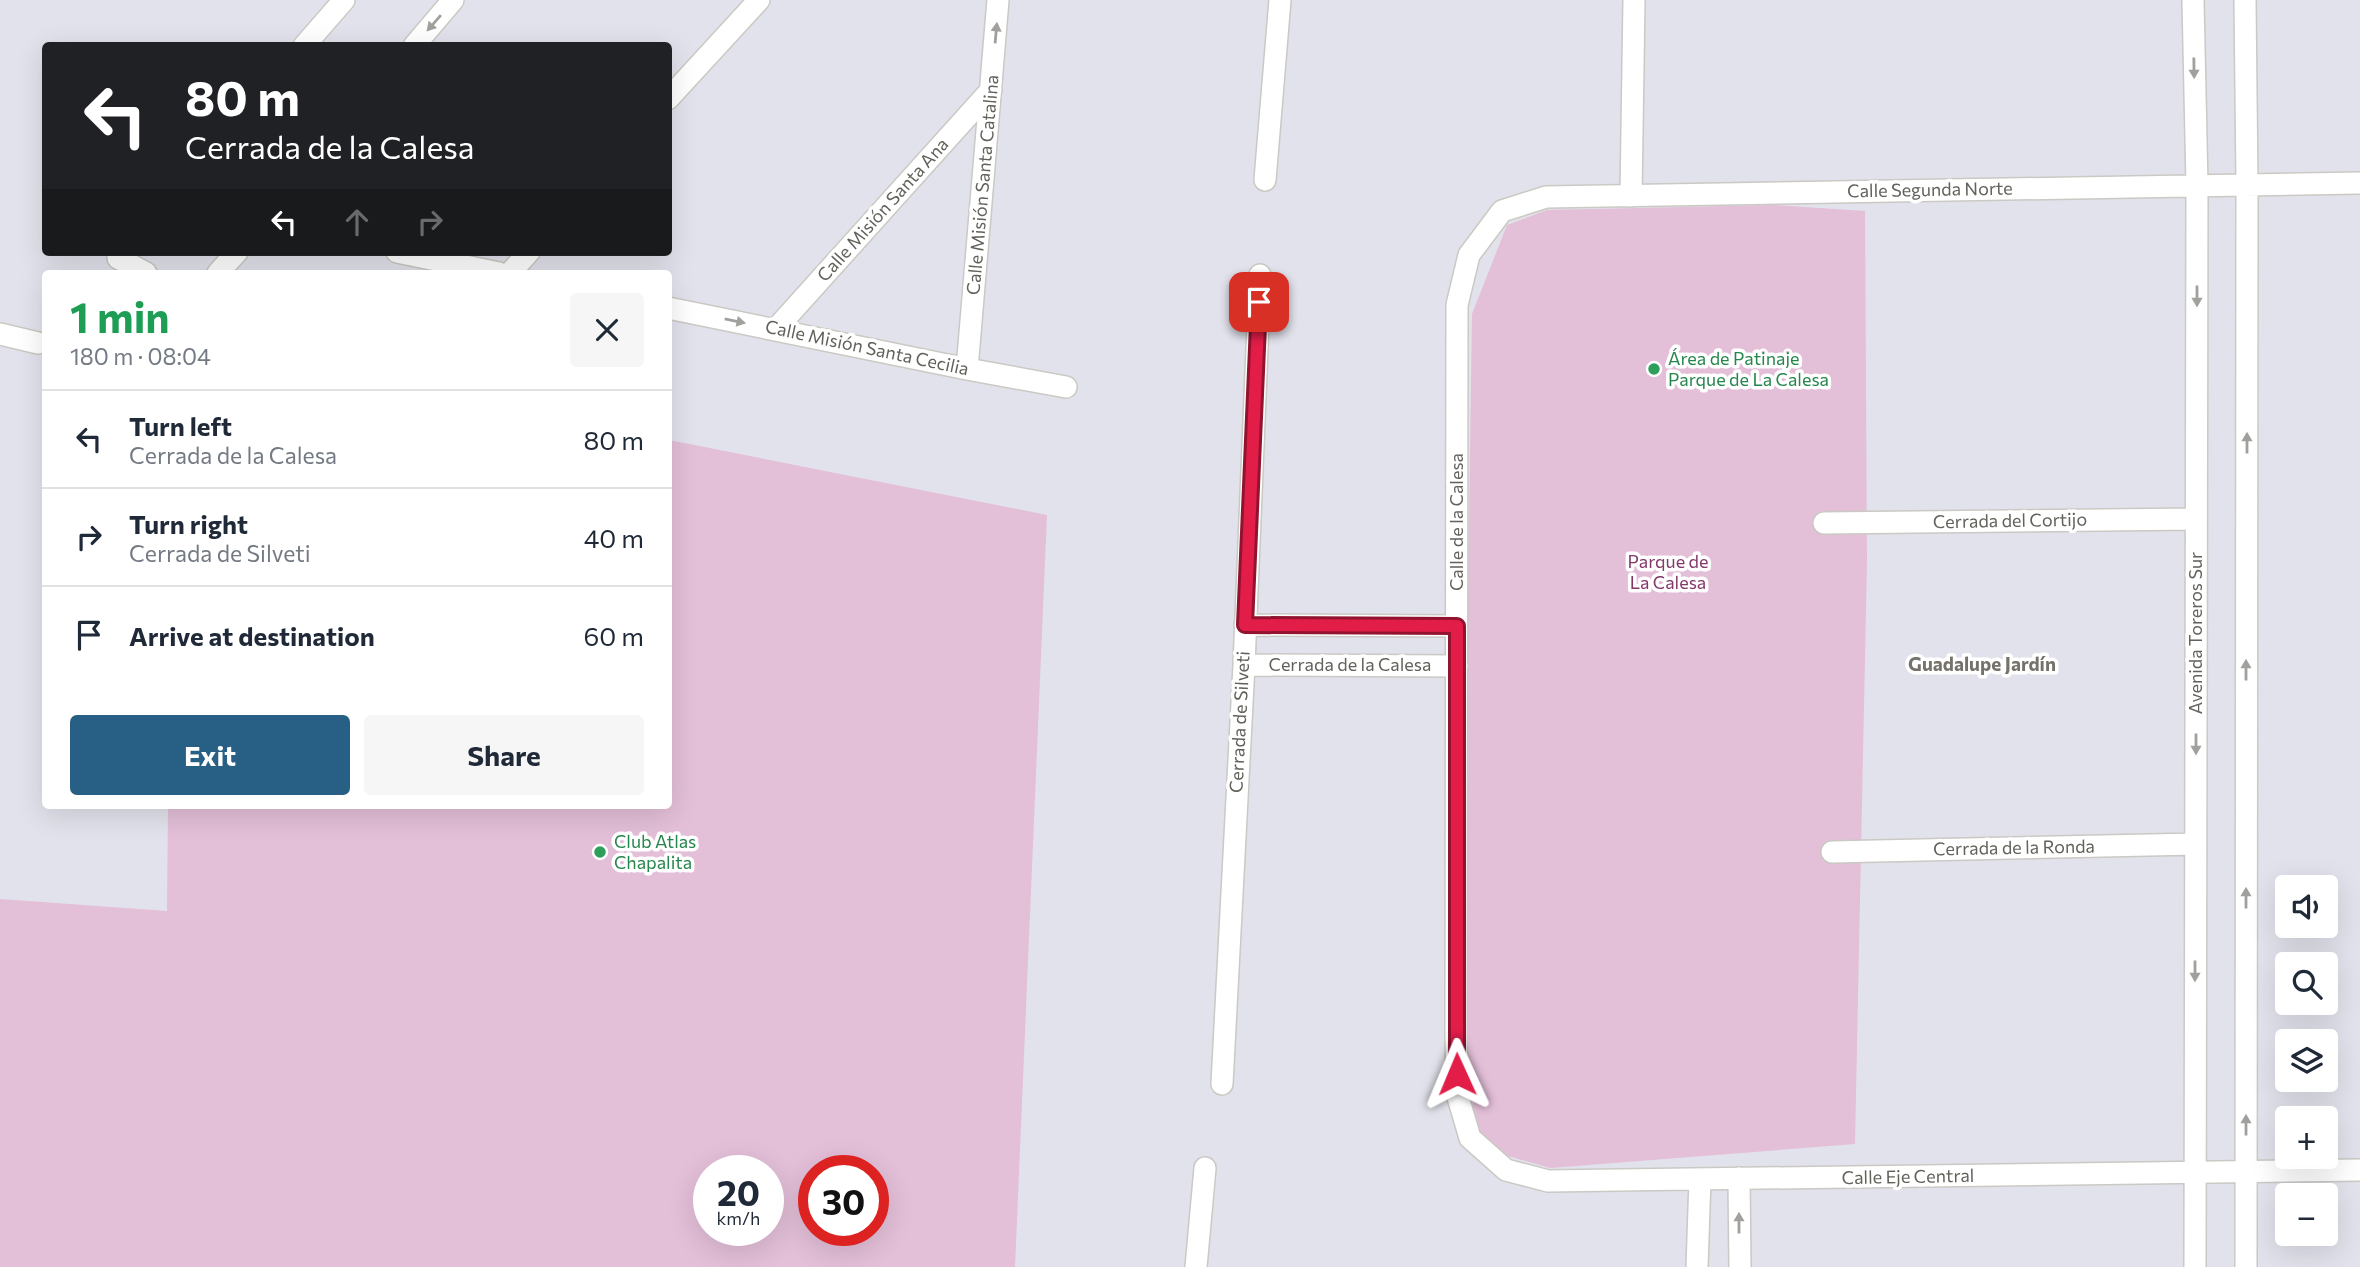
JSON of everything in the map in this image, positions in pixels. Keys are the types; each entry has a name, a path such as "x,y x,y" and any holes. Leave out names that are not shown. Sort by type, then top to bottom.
{"street":[{"path":"307,42 344,0"},
{"path":"417,42 453,0"},
{"path":"672,95 759,0"},
{"name":"Calle Misión Santa Catalina","path":"967,369 998,0"},
{"path":"1265,180 1280,0"},
{"path":"1631,197 1634,0"},
{"name":"Avenida Toreros Sur","path":"2193,0 2197,185 2196,1267"},
{"path":"2245,0 2246,1267"},
{"name":"Calle Misión Santa Ana","path":"775,330 991,90"},
{"name":"Calle Segunda Norte","path":"1502,211 1546,197 2360,183"},
{"name":"Calle de la Calesa","path":"1471,1138 1457,1094 1457,305 1469,255 1502,211"},
{"path":"120,256 118,258 140,270"},
{"path":"221,270 233,256"},
{"path":"416,256 484,270"},
{"path":"513,270 525,256"},
{"name":"Cerrada de Silveti","path":"1222,1084 1244,665 1260,275"},
{"name":"Calle Misión Santa Cecilia","path":"672,309 1066,387"},
{"path":"0,334 38,343"},
{"name":"Cerrada del Cortijo","path":"1824,523 2196,519"},
{"path":"1245,625 1457,626"},
{"name":"Cerrada de la Calesa","path":"1244,665 1457,666"},
{"name":"Cerrada de la Ronda","path":"1832,852 2196,844"},
{"name":"Calle Eje Central","path":"1471,1138 1506,1170 1548,1181 2360,1170"},
{"path":"1196,1267 1205,1168"},
{"path":"1739,1178 1740,1267"},
{"path":"1697,1267 1700,1179"}],"green space":[{"name":"Parque de La Calesa","path":"1773,205 1865,211 1867,560 1855,1144 1550,1168 1508,1156 1475,1132 1466,1034 1472,314 1507,225 1547,210"},
{"name":"Club Atlas Chapalita","path":"672,441 1047,515 1015,1267 0,1267 0,899 167,911 168,809 672,809"}],"place":[{"name":"Área de Patinaje Parque de La Calesa","path":"1654,369"},
{"name":"Club Atlas Chapalita","path":"600,852"}],"district":[{"name":"Guadalupe Jardín","path":"1982,664"}],"route":[{"path":"1259,302 1245,625 1457,626 1457,1074"}]}
